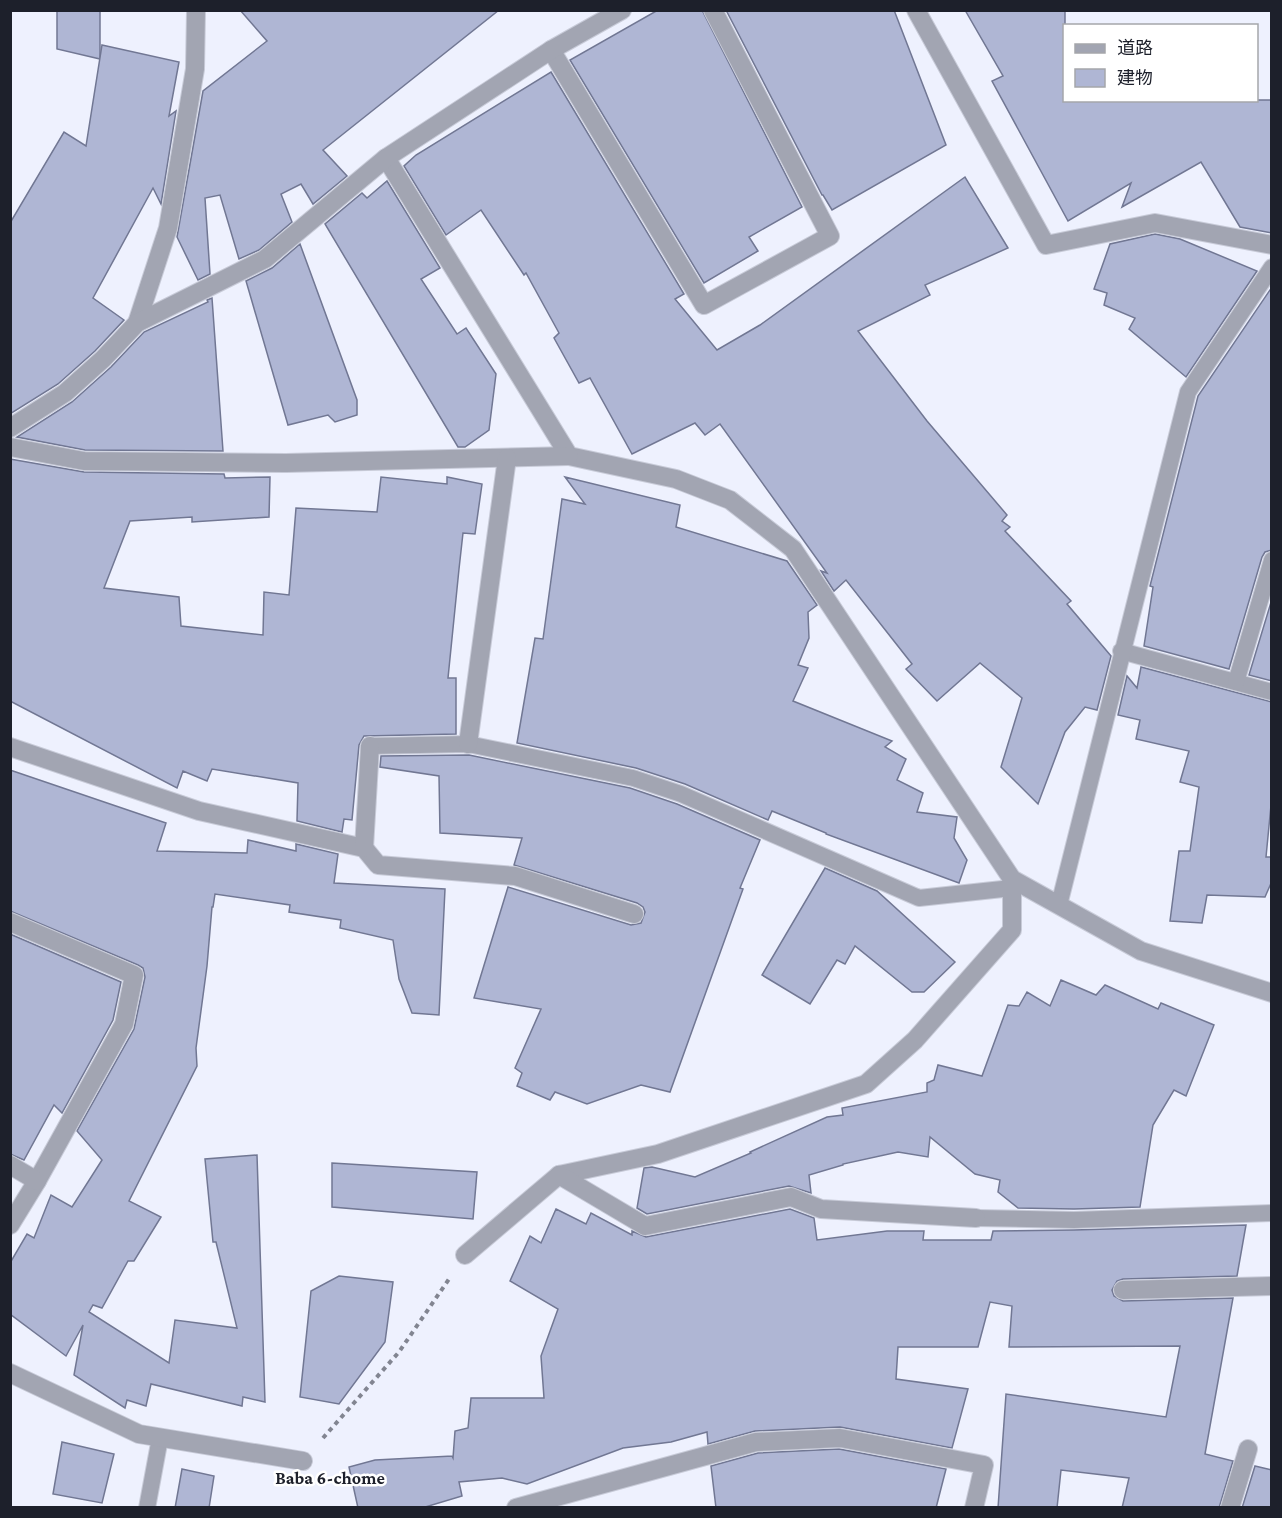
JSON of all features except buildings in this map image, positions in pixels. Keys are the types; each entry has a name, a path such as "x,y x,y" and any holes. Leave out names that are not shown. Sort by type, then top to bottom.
{"street":[{"path":"137,323 168,228 195,69 196,10"},
{"path":"10,428 65,393 103,359 137,323 265,259 386,158 551,50 622,10"},
{"path":"551,50 704,305 830,236 713,10"},
{"path":"916,10 1046,245 1155,223 1272,245"},
{"path":"386,158 569,456"},
{"path":"10,447 84,461 286,463 569,456 676,479 730,501 792,549 1012,884 1059,905 1141,951 1272,993"},
{"path":"468,744 507,458"},
{"path":"364,848 370,746"},
{"path":"10,747 199,811 364,848 378,865 514,876 634,914"},
{"path":"465,1255 559,1175 658,1154 866,1084 915,1040 1012,930 1012,884"},
{"path":"10,922 134,975 124,1024 10,1225"},
{"path":"10,1165 37,1181"},
{"path":"559,1175 645,1226 791,1197 821,1209 976,1218"},
{"path":"1123,1290 1272,1286"},
{"path":"10,1373 139,1434 303,1461"},
{"path":"516,1508 756,1442 840,1438 984,1464 974,1508"},
{"path":"1230,1508 1248,1449"}],"lane":[{"path":"1059,905 1121,651 1188,392 1272,267"},
{"path":"1236,682 1272,560"},
{"path":"1121,651 1272,692"},
{"path":"370,746 468,744 633,778 681,794 919,898 1012,884"},
{"path":"976,1218 1074,1220 1272,1214"},
{"path":"147,1508 160,1438"}],"path":[{"path":"303,1461 399,1352 465,1255"}],"district":[{"name":"Baba 6-chome","path":"330,1478"}]}
